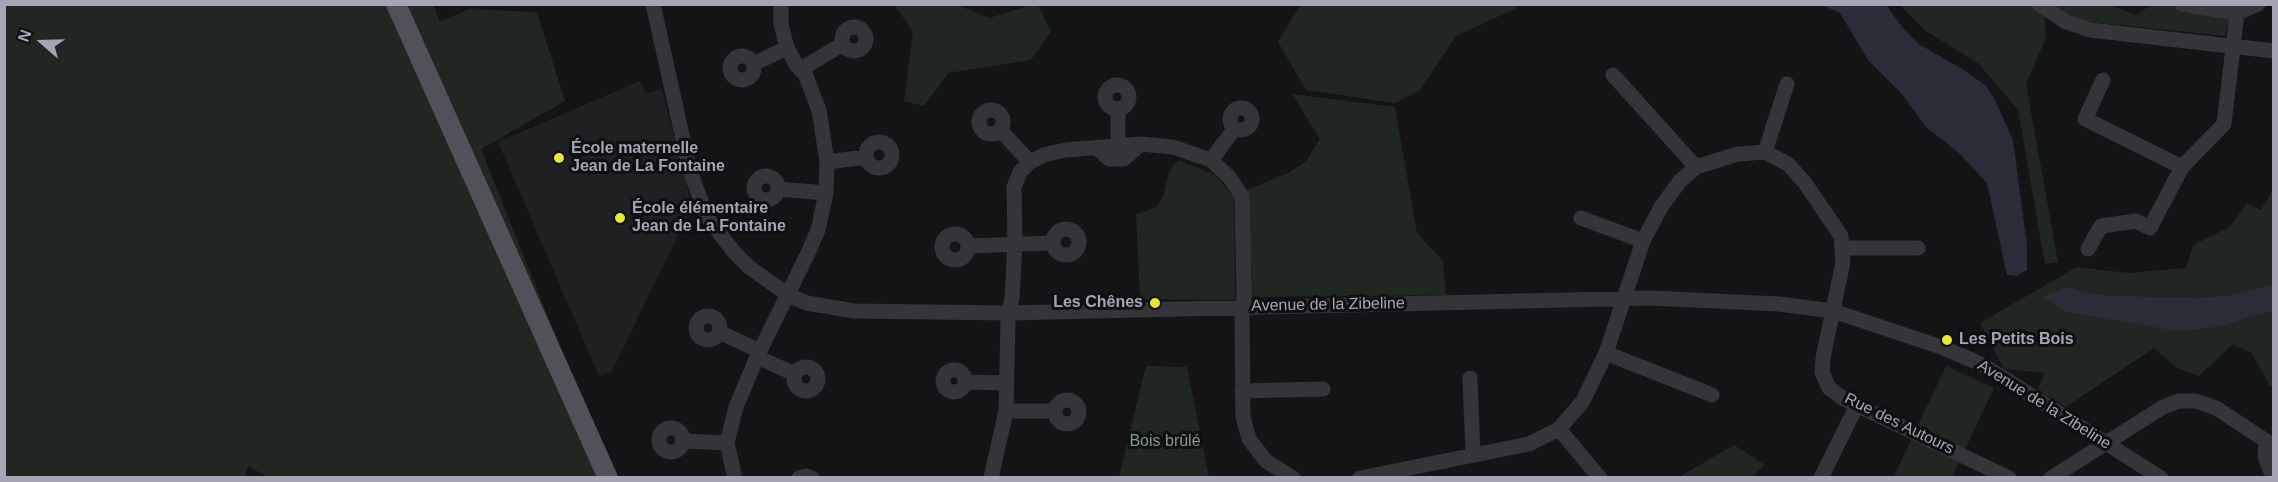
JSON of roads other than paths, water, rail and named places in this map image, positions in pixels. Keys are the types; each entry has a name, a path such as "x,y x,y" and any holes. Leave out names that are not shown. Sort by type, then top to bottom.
{"main road":[{"path":"396,4 608,477"}],"street":[{"name":"Avenue de la Zibeline","path":"653,4 690,171 707,217 734,252 749,267 788,295 807,303 854,311 1009,313 1622,300 1714,300 1779,304 1833,311 1941,347 1988,368 2161,477"},
{"path":"735,477 727,443 736,407 758,354 818,230 826,193 826,162 819,110 805,74 787,48 781,24 781,4"},
{"path":"2040,4 2066,22 2090,30 2274,51"},
{"path":"2182,4 2237,13 2258,4"},
{"path":"2088,249 2101,226 2136,221 2150,228 2182,166 2224,124 2237,13"},
{"path":"801,69 843,44"},
{"path":"753,64 787,48"},
{"path":"1613,75 1695,167"},
{"path":"2103,80 2085,119 2182,166"},
{"path":"1765,152 1787,84"},
{"path":"1118,108 1118,147"},
{"path":"1211,160 1235,128"},
{"path":"1000,130 1030,162"},
{"path":"1098,149 1109,159 1124,159 1141,144"},
{"path":"991,477 1006,411 1005,382 1015,244 1014,188 1020,172 1030,162 1044,155 1065,150 1141,144 1173,147 1211,160 1229,177 1242,196 1243,417 1249,439 1266,461 1293,477"},
{"path":"1360,477 1440,470 1473,455 1529,444 1559,429 1583,401 1606,353 1642,241 1660,207 1680,181 1695,167 1738,154 1765,152 1788,165 1805,183 1841,236 1842,248 1918,248"},
{"path":"826,162 866,156"},
{"path":"778,189 826,193"},
{"path":"1581,218 1642,241"},
{"path":"968,246 1053,243"},
{"name":"Rue des Autours","path":"1842,248 1843,262 1822,358 1822,372 1829,388 1844,399 2009,477"},
{"path":"719,332 795,374"},
{"path":"1606,353 1712,395"},
{"path":"1470,378 1473,455"},
{"path":"966,382 1005,382"},
{"path":"1242,392 1323,389"},
{"path":"2051,477 2163,407 2179,401 2196,401 2216,408 2270,443 2265,456 2270,470 2274,473"},
{"path":"1821,477 1857,405"},
{"path":"1006,411 1055,411"},
{"path":"1559,429 1600,477"},
{"path":"684,441 727,443"},
{"path":"799,477 812,477"}],"place":[{"name":"École maternelle Jean de La Fontaine","path":"559,158"},
{"name":"École élémentaire Jean de La Fontaine","path":"620,218"},
{"name":"Les Chênes","path":"1155,303"},
{"name":"Les Petits Bois","path":"1947,340"}],"park label":[{"name":"Bois brûlé","path":"1165,442"}]}
